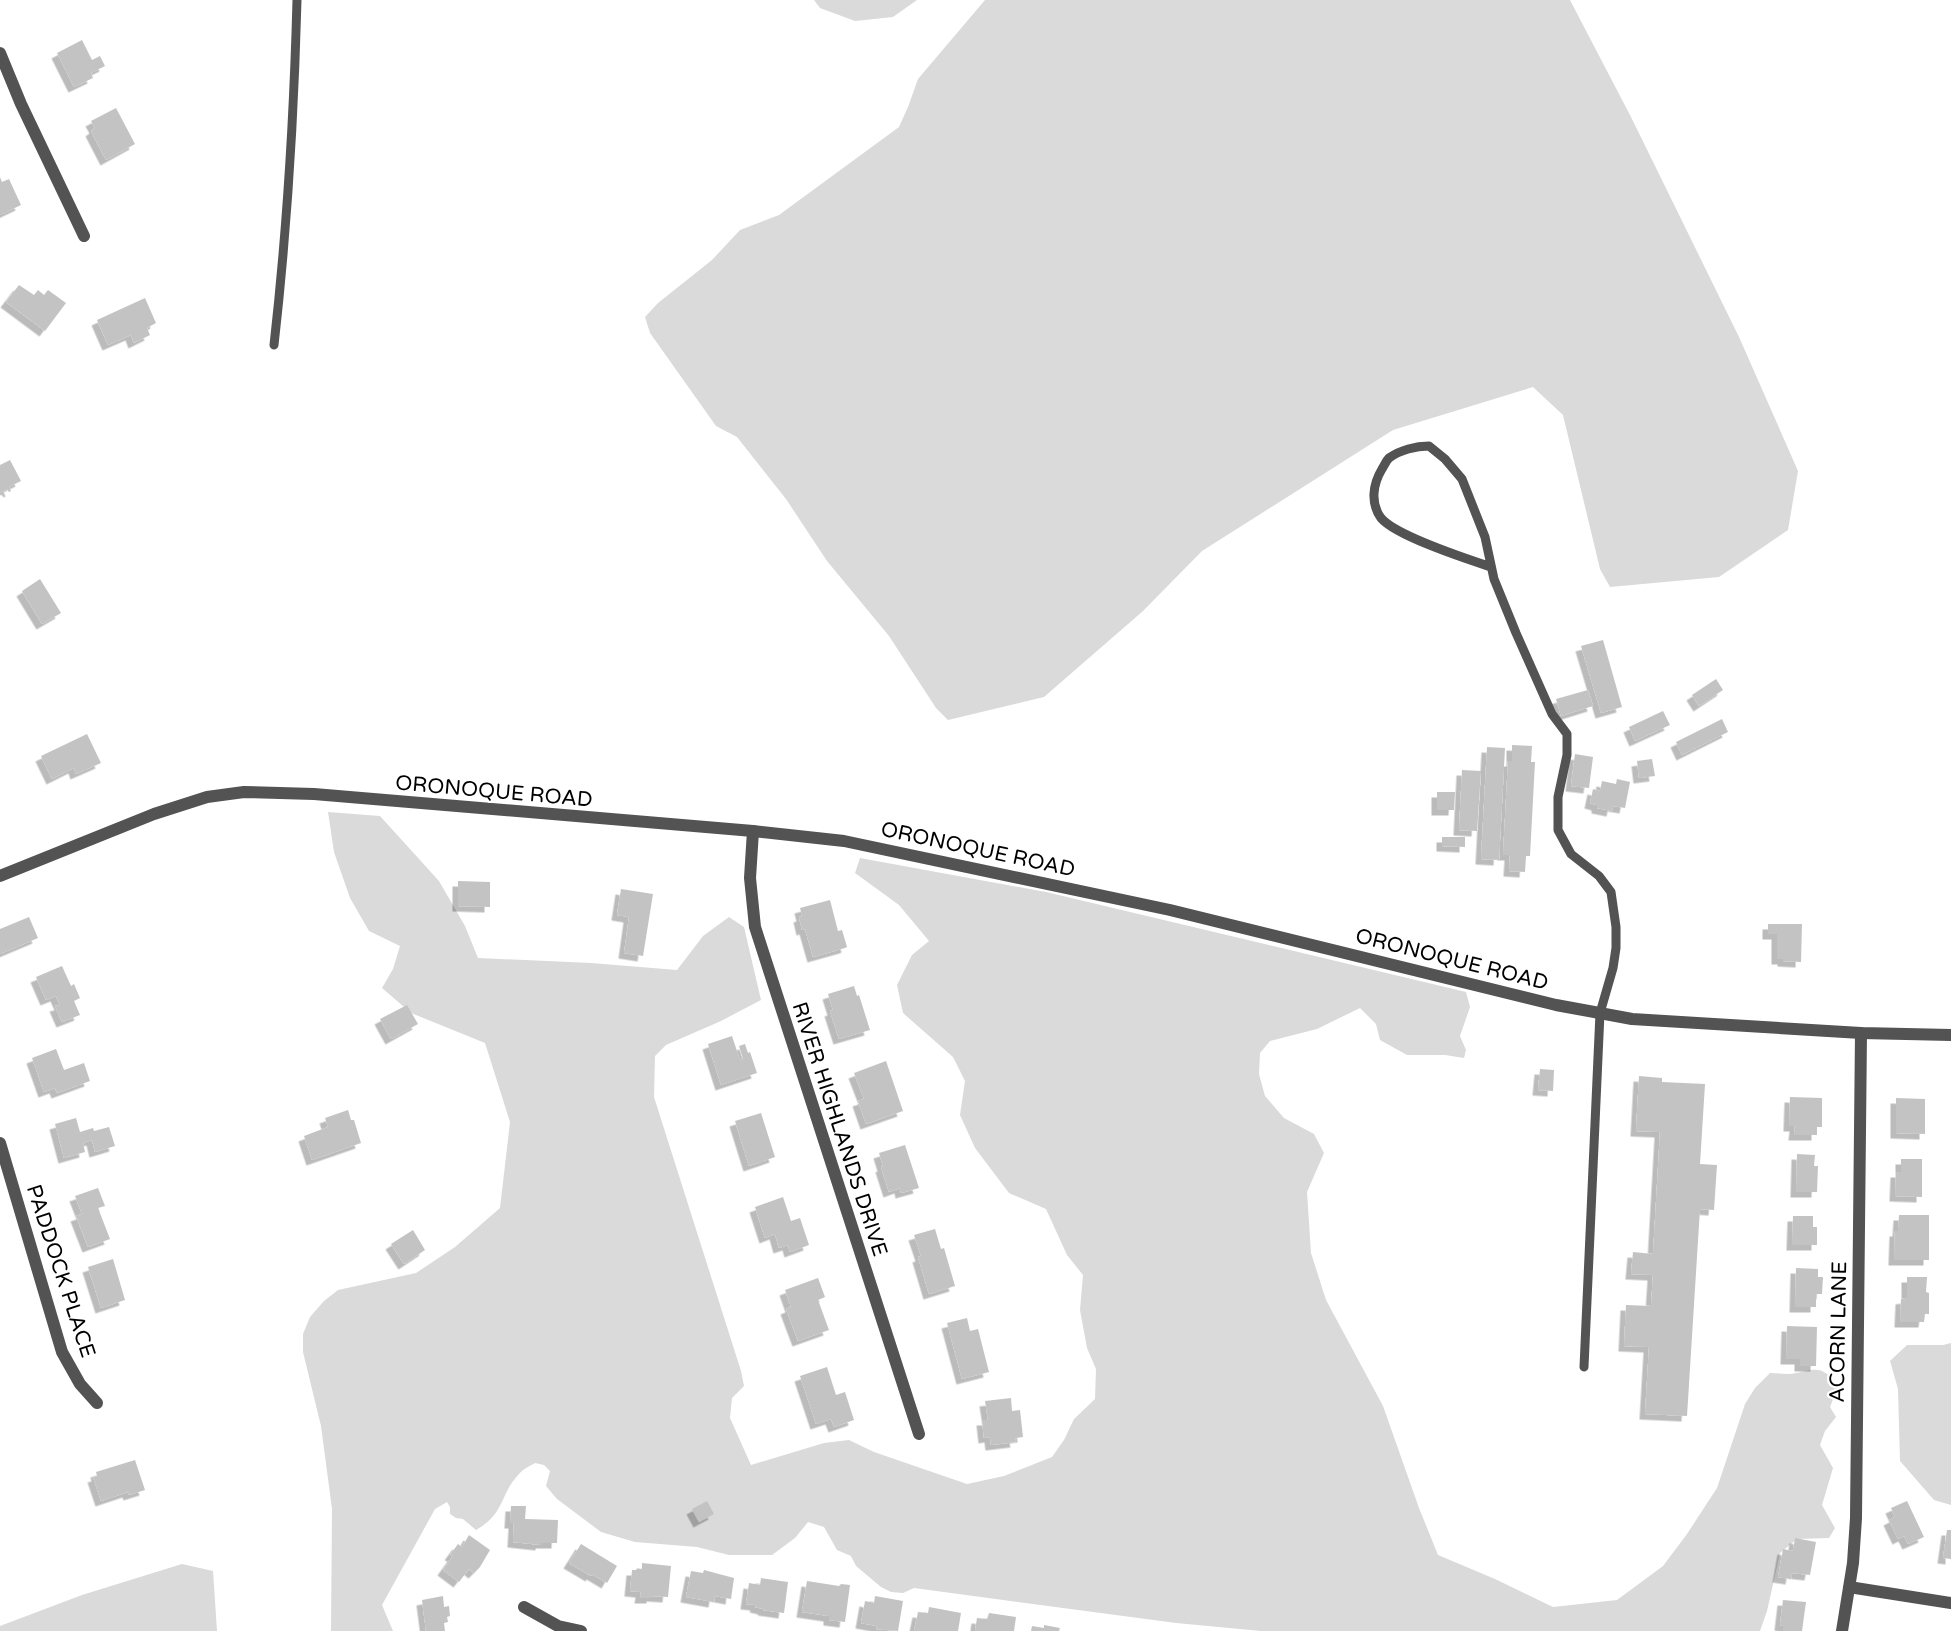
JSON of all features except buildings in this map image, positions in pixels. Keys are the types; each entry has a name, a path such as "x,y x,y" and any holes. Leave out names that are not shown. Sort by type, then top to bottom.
{"street":[{"path":"0,53 21,104 84,236"},
{"name":"ORONOQUE ROAD","path":"0,876 101,834 207,797 244,792 314,794 753,831 844,841 1100,894 1256,930 1556,1005 1600,1013 1658,1021 1861,1033 1951,1035"},
{"name":"RIVER HIGHLANDS DRIVE","path":"753,831 750,878 758,936 919,1434"},
{"name":"ACORN LANE","path":"1842,1631 1855,1541 1856,1518 1861,1033"},
{"name":"PADDOCK PLACE","path":"0,1143 62,1352 80,1384 97,1403"},
{"path":"1849,1587 1951,1603"},
{"path":"524,1607 558,1626 581,1631"}],"lane":[{"path":"274,345 282,271 292,124 297,0"},
{"path":"1491,567 1412,537 1381,518 1373,493 1379,474 1388,459 1417,446 1429,446 1445,459 1462,479 1485,537 1494,579 1516,633 1552,714 1567,734 1567,755 1558,797 1558,830 1570,854 1599,876 1611,892 1616,927 1616,948 1613,968 1600,1013 1584,1366"}],"shaded area":[{"path":"814,0 917,0 893,17 855,21 820,8"},
{"path":"985,0 1570,0 1631,117 1739,337 1798,471 1788,530 1719,577 1610,587 1600,569 1563,415 1533,387 1393,430 1202,551 1143,611 1044,697 948,720 936,708 889,636 827,561 786,499 737,437 716,426 650,333 645,317 658,303 712,260 740,230 779,215 899,127 918,79"},
{"path":"328,812 380,816 439,881 465,926 478,958 591,963 677,970 703,936 729,917 744,927 761,1000 721,1021 666,1045 655,1056 654,1097 741,1371 744,1386 732,1398 730,1418 751,1465 824,1443 849,1440 874,1452 967,1484 1004,1476 1052,1457 1064,1440 1074,1419 1095,1399 1096,1369 1087,1348 1080,1310 1083,1275 1067,1255 1046,1209 1009,1193 975,1148 960,1115 965,1081 953,1057 903,1013 897,985 912,955 929,941 899,905 855,873 860,858 1046,892 1466,992 1470,1007 1460,1036 1466,1050 1464,1058 1445,1055 1407,1055 1380,1040 1376,1024 1360,1008 1317,1029 1270,1041 1260,1053 1259,1074 1265,1096 1284,1118 1314,1134 1324,1153 1307,1192 1311,1253 1326,1300 1383,1406 1438,1555 1553,1607 1617,1600 1663,1566 1687,1534 1717,1488 1745,1404 1755,1388 1770,1373 1790,1374 1820,1370 1828,1375 1838,1387 1830,1407 1836,1417 1825,1431 1820,1445 1833,1468 1822,1505 1835,1528 1829,1538 1797,1539 1780,1553 1767,1611 1760,1631 1261,1631 1176,1623 914,1588 903,1593 891,1592 881,1587 856,1566 851,1556 837,1550 824,1527 808,1522 795,1538 772,1555 729,1555 697,1547 635,1542 601,1532 557,1499 546,1486 550,1471 544,1465 535,1463 519,1474 493,1517 476,1530 463,1519 450,1514 447,1502 435,1509 382,1605 393,1631 331,1631 332,1509 321,1426 303,1352 303,1334 310,1317 338,1290 416,1273 455,1247 500,1208 510,1122 485,1043 411,1013 382,988 393,969 400,946 369,931 350,898 334,852"},
{"path":"1951,1343 1951,1505 1934,1500 1900,1461 1898,1389 1890,1361 1907,1345"},
{"path":"182,1564 213,1571 217,1631 0,1631 0,1626 82,1595"}]}
